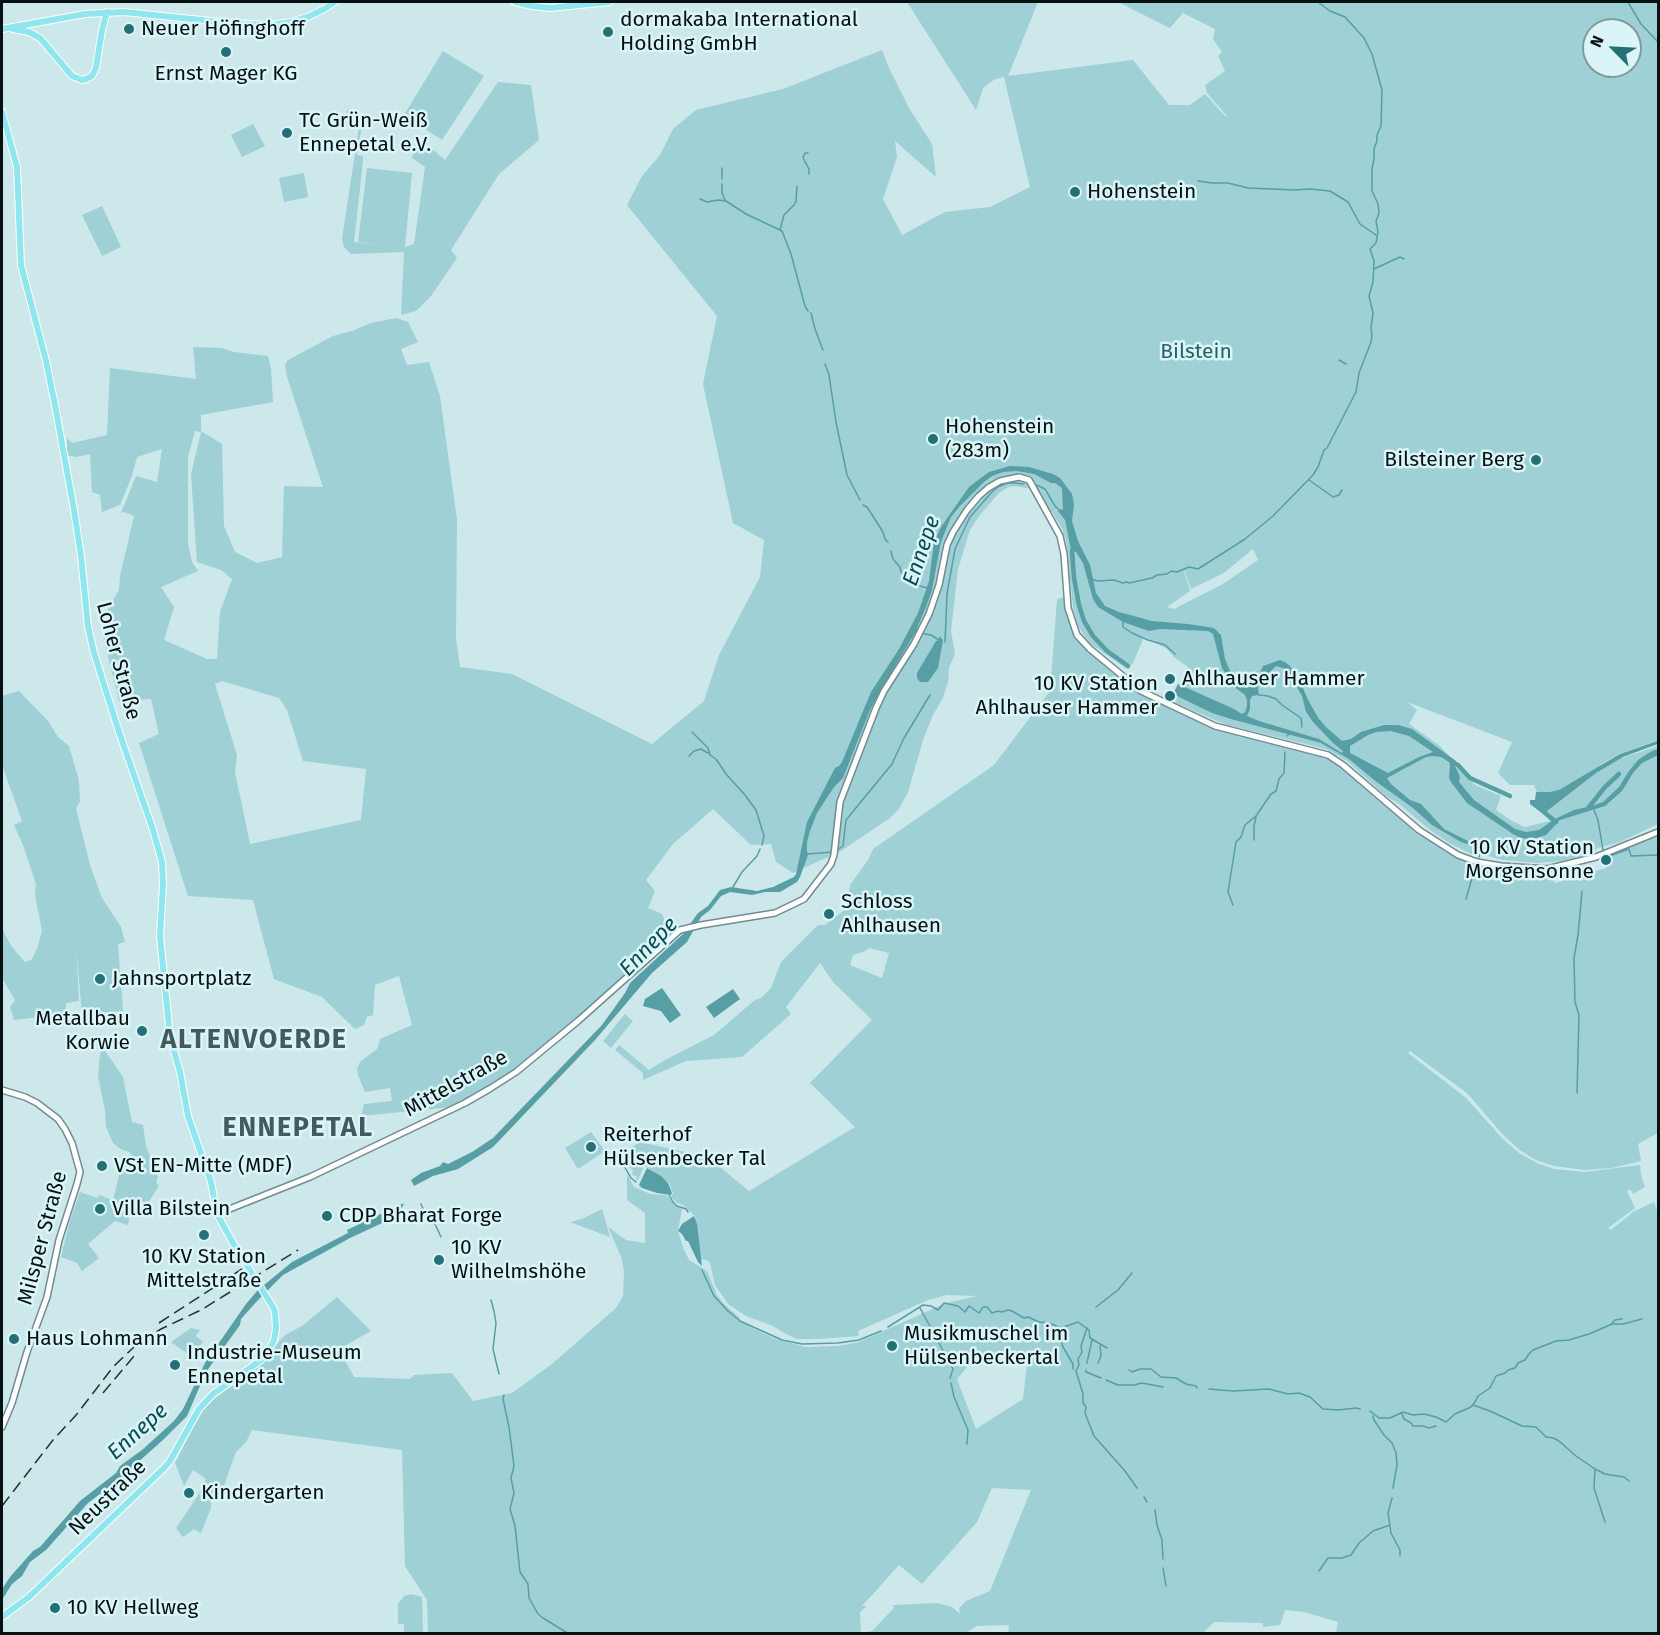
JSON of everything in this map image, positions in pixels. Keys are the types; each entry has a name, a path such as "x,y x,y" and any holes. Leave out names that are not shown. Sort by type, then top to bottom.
{"main road":[{"path":"4,29 107,12 130,12 260,25 284,24 319,12 334,2"},
{"path":"515,2 550,8 609,2"},
{"path":"4,29 29,32 40,38 72,76 82,80 92,76 96,68 107,12"},
{"path":"96,14 101,18 102,30"},
{"path":"29,32 32,23"},
{"name":"Loher Straße","path":"2,112 17,167 21,265 46,361 64,453 80,549 88,627 94,653 162,862 164,884 160,936 168,1027 180,1072 188,1116 211,1182 217,1214"},
{"name":"Neustraße","path":"2,1617 29,1597 163,1469 196,1413 207,1400 253,1367 265,1356 274,1340 275,1312 217,1214"}],"street":[{"name":"Mittelstraße","path":"217,1214 310,1177 465,1103 491,1088 548,1047 597,1006 680,930 775,913 803,900 824,874 834,855 840,802 884,691 920,632 933,605 947,545 963,516 983,492 995,483 1015,477 1024,477 1029,480 1060,536 1064,554 1068,608 1077,635 1090,649 1141,691 1215,726 1328,755 1343,765 1419,830 1458,855 1477,862 1501,866 1547,868 1596,857 1659,832"},
{"name":"Milsper Straße","path":"2,1090 31,1100 58,1119 72,1143 80,1172 59,1240 42,1314 29,1345 12,1403 2,1427"}],"green space":[{"name":"Bilstein","path":"907,2 1038,2 1008,76 1133,60 1169,105 1190,105 1205,94 1226,117 1207,93 1205,85 1225,71 1218,56 1222,52 1213,39 1215,29 1183,13 1170,28 1118,2 1658,2 1658,740 1619,754 1598,766 1658,746 1658,824 1620,842 1598,848 1587,855 1561,861 1537,863 1473,855 1430,830 1386,796 1347,761 1326,749 1227,725 1175,703 1188,667 1166,648 1144,637 1133,663 1127,669 1091,644 1077,623 1073,608 1066,541 1062,528 1052,512 1050,513 1038,490 1008,487 999,493 970,530 958,569 951,631 955,654 949,668 948,682 923,740 908,792 899,809 890,818 841,851 793,873 776,862 771,844 751,845 713,809 673,844 646,880 655,891 648,908 662,914 669,931 657,946 603,996 514,1070 481,1092 452,1107 361,1116 364,1104 392,1101 390,1088 365,1092 357,1069 360,1062 377,1049 380,1039 412,1025 399,976 375,985 373,1015 367,1017 364,1025 355,1029 322,997 274,979 253,900 188,896 139,743 159,734 151,699 119,701 103,636 106,613 119,590 120,576 134,516 121,513 136,476 157,482 162,449 137,457 120,505 102,512 100,495 92,492 90,454 76,457 67,455 67,438 72,443 107,435 110,368 196,379 193,347 222,348 234,352 268,356 273,402 201,415 201,431 222,444 224,526 235,552 257,563 282,557 284,486 323,487 287,377 285,364 288,360 333,336 371,323 396,318 408,322 418,342 401,349 407,365 429,362 440,396 457,520 456,638 460,667 512,674 652,744 704,701 719,655 760,577 764,540 733,523 703,384 717,316 627,205 642,176 660,155 673,129 696,110 783,89 882,50 909,108 932,144 936,177 895,141 897,157 883,199 902,235 945,212 990,207 1030,187 1004,77 995,79 983,88 976,110","holes":["195,431 201,432 191,474 197,562 221,570 232,579 220,612 217,659 207,659 164,640 174,607 161,587 198,571 192,562 188,544 188,457","1253,549 1258,560 1223,584 1174,609 1167,607 1190,591 1181,561 1191,589 1224,573","222,681 279,698 287,710 303,761 366,769 361,820 250,844 235,772 237,755 215,684","1407,702 1512,742 1498,773 1510,785 1534,785 1537,792 1540,792 1537,806 1550,821 1525,827 1496,810 1501,796 1475,785 1440,746 1409,724 1417,710"]},
{"path":"443,51 484,76 442,140 404,115"},
{"path":"498,82 531,85 539,140 499,174 451,250 457,258 431,296 416,311 401,315 404,252 351,254 344,247 342,239 360,120 346,114 347,110 363,117 357,155 363,156 363,161 354,242 392,246 358,242 367,168 412,173 405,247 414,244 425,167 412,158 418,137 445,160"},
{"path":"253,124 265,146 242,157 231,135"},
{"path":"304,173 308,197 284,202 279,178"},
{"path":"102,206 121,247 102,256 82,215"},
{"path":"1064,597 1068,616 1079,641 1140,691 1207,725 1326,757 1407,822 1477,863 1546,870 1555,883 1606,868 1604,856 1658,835 1658,1133 1638,1144 1641,1161 1612,1168 1585,1170 1554,1166 1536,1160 1521,1151 1503,1135 1468,1094 1410,1051 1408,1053 1465,1097 1519,1153 1537,1163 1554,1169 1585,1172 1640,1165 1645,1187 1633,1194 1631,1190 1627,1191 1635,1208 1608,1228 1611,1230 1633,1212 1654,1202 1658,1213 1658,1633 1336,1633 1338,1622 1304,1612 1285,1610 1280,1625 1263,1627 1263,1623 1214,1622 1202,1634 1008,1633 1009,1625 977,1626 964,1634 428,1633 427,1600 405,1566 402,1450 252,1430 246,1442 236,1452 222,1491 218,1491 211,1499 211,1508 201,1533 194,1529 183,1537 176,1528 199,1494 206,1479 193,1470 184,1486 175,1463 197,1420 206,1406 215,1398 268,1358 285,1335 302,1326 337,1297 371,1331 339,1349 354,1377 410,1379 414,1375 452,1373 473,1401 512,1393 552,1364 616,1308 623,1296 622,1259 608,1227 626,1240 645,1243 645,1213 627,1200 627,1174 634,1187 650,1194 666,1195 682,1209 678,1231 689,1260 707,1271 717,1295 739,1317 741,1322 773,1338 805,1347 838,1346 859,1342 946,1303 977,1296 947,1295 928,1300 858,1331 859,1336 797,1339 773,1326 746,1316 728,1304 715,1285 710,1263 700,1257 695,1216 671,1197 673,1193 669,1183 647,1167 637,1162 644,1166 638,1180 637,1176 632,1175 633,1170 629,1167 630,1159 627,1150 640,1142 708,1157 749,1191 855,1127 810,1083 872,1020 833,982 820,963 786,1007 791,1014 742,1057 686,1061 643,1080 643,1073 615,1050 619,1045 649,1070 714,1035 771,988 781,962 818,925 825,925 846,909 850,885 873,849 994,765 1050,691 1057,599","holes":["869,948 889,953 882,978 850,965 853,955","977,1355 1028,1355 1023,1399 976,1429 957,1379","992,1488 1031,1490 990,1591 966,1601 959,1608 960,1614 952,1607 937,1603 893,1605 894,1608 872,1631 861,1633 860,1612 867,1606 862,1606 899,1565 922,1584 977,1522"]},
{"path":"19,691 48,721 58,737 69,746 79,781 80,802 76,808 90,865 102,898 121,927 125,942 118,944 123,1011 82,1014 76,947 79,1001 66,1003 66,1014 14,1020 10,1007 15,1000 2,978 2,928 11,946 25,962 31,960 34,955 42,931 35,895 36,884 14,825 22,821 2,765 2,696"},
{"path":"625,1014 633,1021 611,1048 603,1041"},
{"path":"101,1045 123,1077 132,1122 143,1125 146,1146 158,1177 156,1182 159,1186 140,1215 131,1205 128,1225 115,1221 88,1244 99,1258 82,1271 77,1263 61,1257 80,1192 97,1198 99,1195 113,1200 122,1164 132,1161 130,1152 122,1150 113,1143 106,1127 98,1076"},
{"path":"591,1132 605,1151 578,1169 565,1148"},
{"path":"602,1209 610,1237 570,1222 582,1219"},
{"path":"191,1328 200,1330 196,1336 203,1342 196,1351 202,1357 199,1362 171,1342"},
{"path":"411,1594 422,1597 423,1633 404,1633 404,1624 398,1624 398,1604 404,1596"}],"shaded area":[{"path":"1010,466 1029,467 1060,478 1072,494 1074,505 1072,521 1078,541 1090,565 1096,593 1105,606 1152,621 1214,628 1221,635 1229,669 1247,688 1255,685 1263,666 1280,660 1285,662 1300,681 1319,719 1342,741 1384,725 1398,725 1412,729 1456,761 1455,766 1460,776 1459,782 1474,800 1515,829 1526,832 1539,830 1553,818 1587,807 1590,803 1592,806 1603,802 1619,787 1638,760 1658,749 1658,755 1642,763 1622,791 1605,806 1560,820 1546,835 1533,839 1520,838 1467,803 1451,782 1449,762 1441,757 1426,757 1387,778 1410,800 1421,804 1444,829 1470,843 1461,842 1432,825 1349,759 1321,743 1212,713 1177,696 1174,692 1178,684 1242,714 1247,706 1245,695 1233,686 1222,668 1213,634 1208,631 1160,629 1149,631 1123,622 1098,607 1093,599 1083,563 1076,552 1071,550 1065,520 1058,511 1063,510 1062,488 1034,474 1017,471 1003,472 984,482 951,517 941,542 932,590 917,628 918,631 870,710 843,778 834,787 817,813 807,842 808,855 797,882 780,892 752,895 730,892 721,896 701,917 687,942 652,973 595,1040 493,1147 458,1169 433,1176 414,1186 411,1180 421,1173 440,1166 443,1162 448,1164 493,1138 602,1025 630,983 683,934 698,913 708,906 720,890 731,887 757,891 773,887 794,877 807,822 835,768 842,762 871,692 899,649 918,613 929,581 934,542 941,527 969,487 989,472","holes":["1276,666 1283,668 1294,682 1302,696 1306,712 1313,722 1343,751 1342,753 1319,739 1247,716 1252,696 1259,695 1258,687 1262,680","1391,731 1409,736 1433,752 1388,773 1350,753 1350,746 1368,735"]},
{"path":"939,636 943,640 938,668 928,682 920,682 917,673 936,641 939,640"},
{"path":"1657,741 1658,744 1623,757 1596,773 1543,814 1530,804 1530,800 1535,800 1536,792 1559,790 1620,754"},
{"path":"662,988 681,1015 670,1023 661,1011 643,1006 645,999"},
{"path":"733,989 740,999 714,1018 706,1007"},
{"path":"647,1168 668,1183 671,1195 657,1193 639,1185"},
{"path":"404,1203 400,1212 393,1218 350,1238 283,1275 241,1319 240,1325 206,1372 187,1416 117,1481 88,1503 46,1550 30,1562 22,1576 12,1584 2,1600 2,1589 10,1577 80,1501 116,1473 120,1466 174,1421 183,1409 205,1363 258,1290 292,1262 348,1233 347,1230"},
{"path":"694,1216 702,1266 688,1241 678,1231 682,1224"}],"waterway":[{"path":"1092,579 1129,583 1189,567 1198,569 1245,539 1273,516 1313,475 1356,392 1359,373 1372,335 1373,313 1369,296 1373,282 1374,261 1370,249 1376,243 1378,232 1376,221 1379,213 1372,191 1372,169 1374,149 1381,126 1382,90 1372,54 1364,38 1345,17 1330,11 1318,2"},
{"path":"1628,2 1641,24 1658,42"},
{"path":"808,153 805,153 803,158 809,174"},
{"path":"722,168 722,179"},
{"path":"1198,181 1228,183 1248,188 1330,191 1348,202 1360,224 1376,235"},
{"path":"722,184 725,200"},
{"path":"780,230 784,215 796,201 797,186"},
{"path":"700,199 707,202 726,201 746,214 782,231 808,311"},
{"path":"1374,269 1400,257 1404,259"},
{"path":"811,313 823,350"},
{"path":"1339,360 1346,364"},
{"path":"825,364 847,475 860,500"},
{"path":"1309,480 1333,497 1339,495 1342,490"},
{"path":"945,642 947,594 955,549 970,517 998,487 1007,483 1024,484"},
{"path":"1034,484 1045,489 1059,510"},
{"path":"863,505 867,507 888,542"},
{"path":"1075,545 1072,551 1074,578 1084,621 1093,636 1107,651 1128,666"},
{"name":"Ennepe","path":"891,551 901,572 915,585 928,588"},
{"path":"1123,622 1123,627 1132,633 1165,645 1175,654"},
{"path":"921,633 939,640"},
{"path":"837,850 843,846 846,820 892,764 904,738 930,695"},
{"path":"1259,695 1276,699 1301,718 1302,727"},
{"path":"692,732 708,748 710,755 716,759 756,810 764,836 762,845"},
{"path":"689,756 701,749 708,753"},
{"path":"1233,905 1228,892 1236,842 1241,837 1245,825 1256,816 1271,794 1276,791 1279,779 1284,773 1285,752"},
{"path":"1452,762 1470,778 1510,796"},
{"path":"1589,807 1619,774"},
{"path":"1594,810 1603,850"},
{"path":"1545,813 1556,822"},
{"path":"1254,840 1256,817"},
{"path":"1469,842 1481,848 1479,857"},
{"path":"733,887 760,849"},
{"path":"1610,856 1629,849 1631,856 1658,855"},
{"path":"808,854 833,852"},
{"path":"1466,899 1475,867"},
{"path":"1577,1093 1579,1015 1575,1002 1574,958 1582,891"},
{"path":"623,1164 636,1182"},
{"path":"669,1195 677,1206 688,1212"},
{"path":"421,1204 428,1220 435,1224 441,1237"},
{"path":"702,1270 714,1296 728,1311 740,1321 782,1340 802,1344 838,1343 859,1340 881,1331"},
{"path":"1096,1307 1118,1290 1132,1273"},
{"path":"491,1300 496,1323 493,1349 499,1374"},
{"path":"888,1327 923,1305 938,1310 944,1303 958,1306 965,1312 969,1306 979,1313 983,1307 987,1307 992,1313 1008,1310 1024,1318 1028,1317 1061,1328 1078,1322 1089,1330 1090,1338 1107,1348"},
{"path":"920,1308 953,1369 950,1378"},
{"path":"1612,1323 1622,1319"},
{"path":"1370,1411 1379,1418 1390,1418 1403,1412 1413,1415 1424,1414 1446,1422 1455,1414 1471,1407 1478,1396 1490,1388 1496,1376 1515,1368 1533,1350 1556,1341 1589,1334 1612,1324 1623,1324 1642,1319"},
{"path":"1087,1328 1076,1371 1083,1394 1083,1403 1086,1407 1085,1413 1094,1436 1137,1488"},
{"path":"1057,1329 1063,1347 1073,1364 1073,1369"},
{"path":"1087,1363 1092,1340"},
{"path":"1098,1363 1101,1356 1100,1346"},
{"path":"1129,1370 1132,1372 1151,1369 1161,1377 1176,1378 1197,1388"},
{"path":"1086,1370 1101,1378"},
{"path":"1106,1380 1118,1385 1142,1383 1163,1387"},
{"path":"951,1383 954,1397 968,1430 967,1444"},
{"path":"1209,1389 1233,1391 1269,1389 1288,1394 1299,1393 1310,1397 1323,1409 1360,1409"},
{"path":"504,1395 514,1466 511,1478 514,1493 510,1509 515,1526 520,1572 528,1584 529,1598 538,1614 569,1634"},
{"path":"1473,1405 1522,1426 1536,1427 1546,1437 1559,1441 1595,1469 1605,1474 1624,1477 1629,1481"},
{"path":"1402,1414 1404,1419 1413,1426 1429,1428 1436,1426"},
{"path":"1373,1416 1384,1435 1392,1443 1396,1453 1397,1465 1393,1488"},
{"path":"1595,1469 1594,1488 1605,1522"},
{"path":"1144,1497 1147,1502"},
{"path":"1392,1498 1388,1513 1391,1533 1400,1550 1400,1556"},
{"path":"1155,1510 1162,1540 1163,1559"},
{"path":"1319,1571 1328,1558 1342,1558 1351,1555 1359,1543 1373,1531 1390,1525"},
{"path":"1163,1568 1166,1586"}],"railway":[{"path":"2,1506 113,1367 136,1345 161,1329 201,1310 298,1250"},
{"path":"159,1323 242,1269"},
{"path":"103,1393 134,1356"}],"place":[{"name":"Neuer Höfinghoff","path":"129,29"},
{"name":"dormakaba International Holding GmbH","path":"608,32"},
{"name":"Ernst Mager KG","path":"226,52"},
{"name":"TC Grün-Weiß Ennepetal e.V.","path":"287,133"},
{"name":"Hohenstein","path":"1075,192"},
{"name":"Hohenstein (283m)","path":"933,439"},
{"name":"Bilsteiner Berg","path":"1536,460"},
{"name":"Ahlhauser Hammer","path":"1170,679"},
{"name":"10 KV Station Ahlhauser Hammer","path":"1170,696"},
{"name":"10 KV Station Morgensonne","path":"1606,860"},
{"name":"Schloss Ahlhausen","path":"829,914"},
{"name":"Jahnsportplatz","path":"100,979"},
{"name":"Metallbau Korwie","path":"142,1031"},
{"name":"Reiterhof Hülsenbecker Tal","path":"591,1147"},
{"name":"VSt EN-Mitte (MDF)","path":"102,1166"},
{"name":"Villa Bilstein","path":"100,1209"},
{"name":"CDP Bharat Forge","path":"327,1216"},
{"name":"10 KV Station Mittelstraße","path":"204,1235"},
{"name":"10 KV Wilhelmshöhe","path":"439,1260"},
{"name":"Haus Lohmann","path":"14,1339"},
{"name":"Musikmuschel im Hülsenbeckertal","path":"892,1346"},
{"name":"Industrie-Museum Ennepetal","path":"175,1365"},
{"name":"Kindergarten","path":"189,1493"},
{"name":"10 KV Hellweg","path":"55,1608"}],"district":[{"name":"ALTENVOERDE","path":"254,1040"},
{"name":"ENNEPETAL","path":"298,1128"}]}
